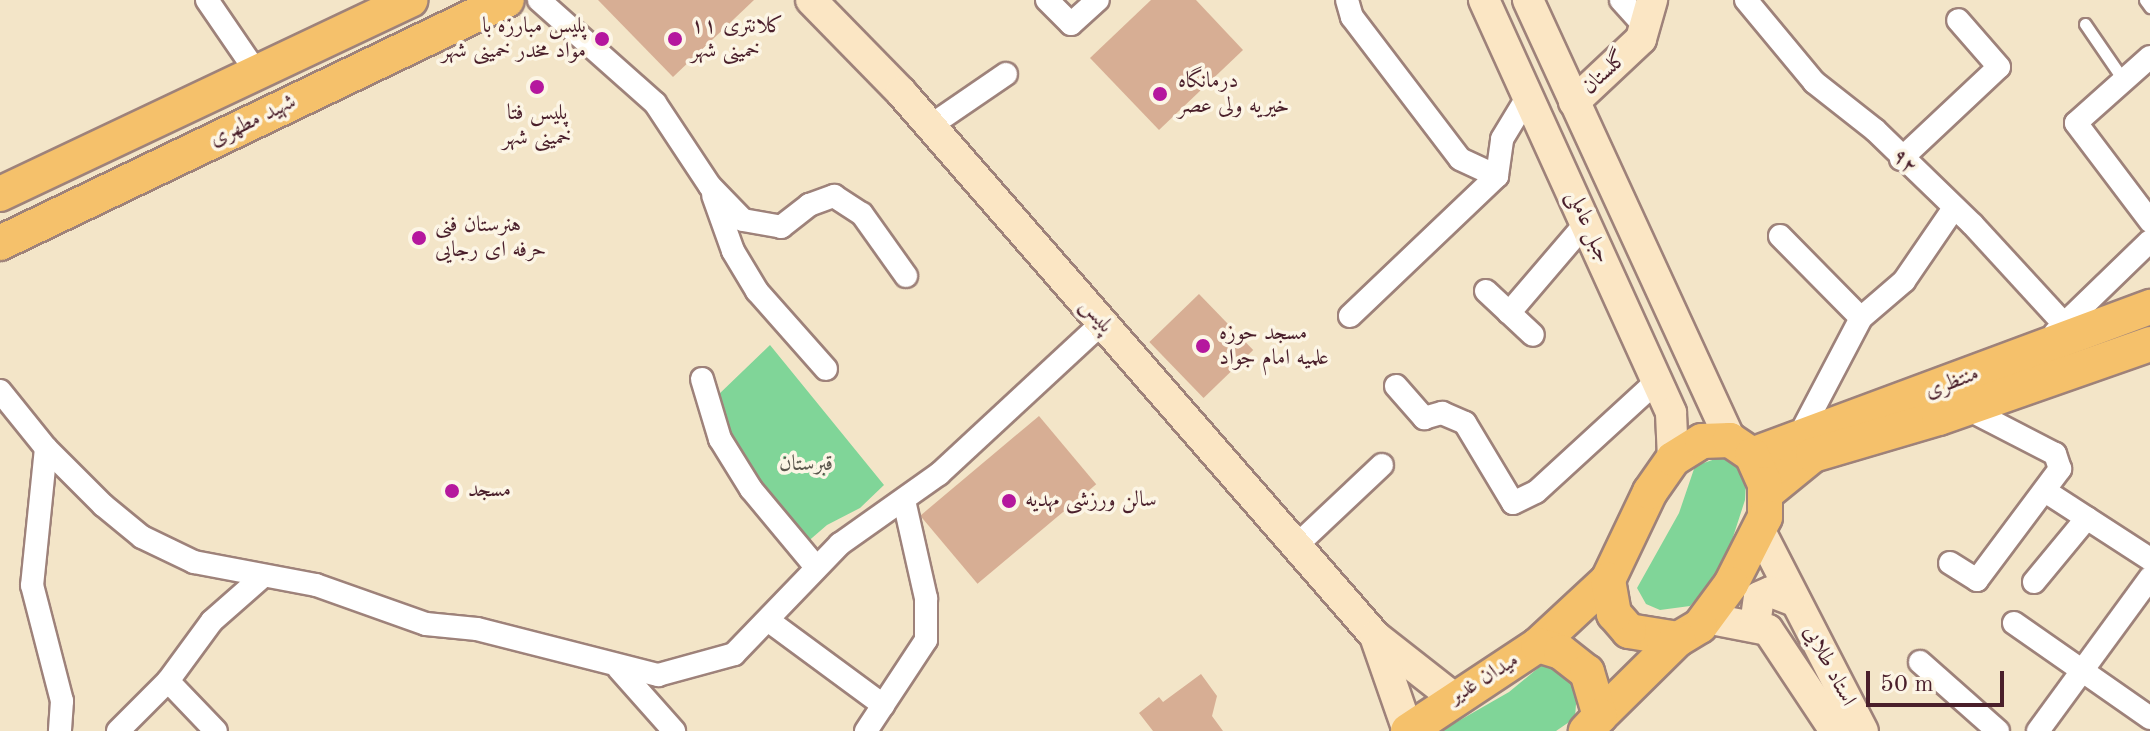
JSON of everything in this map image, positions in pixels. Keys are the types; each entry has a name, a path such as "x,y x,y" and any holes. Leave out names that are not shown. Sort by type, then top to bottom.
{"main road":[{"name":"شهید مطهری","path":"0,243 507,0"},
{"name":"شهید مطهری","path":"3,186 257,73 400,2"},
{"path":"257,73 273,112"},
{"name":"منتظری","path":"1673,459 1702,441 1741,447 1798,438 2150,307"},
{"name":"منتظری","path":"1765,494 1813,455 1966,408 2150,344"},
{"path":"1593,724 1678,639 1706,618 1731,584 1759,529 1765,494 1741,447"},
{"path":"1538,645 1608,580 1650,492 1673,459"},
{"path":"1608,580 1614,614 1629,631 1678,639"},
{"name":"میدان غدیر","path":"1408,731 1538,645 1561,652 1587,672 1593,724"}],"street":[{"path":"207,0 257,73"},
{"path":"539,0 655,103 710,186 743,220 781,227 809,205 834,196 862,214 906,276"},
{"name":"پلیس","path":"811,0 930,126 1375,636"},
{"path":"1047,0 1071,24 1098,0"},
{"path":"1347,0 1352,17 1460,159 1497,176"},
{"name":"جبل عاملی","path":"1484,0 1671,413 1673,459"},
{"name":"جبل عاملی","path":"1528,0 1741,447"},
{"path":"1621,0 1648,13"},
{"name":"۹۲","path":"1746,0 1814,82 1875,130 2064,324"},
{"name":"گلستان","path":"1574,102 1641,39 1648,13"},
{"path":"1901,159 1999,67 1958,20"},
{"path":"2150,57 2076,123 2150,221"},
{"path":"930,126 1006,74"},
{"path":"1350,316 1497,176 1502,139 1528,96"},
{"path":"710,186 733,251 757,291 826,369"},
{"path":"1798,438 1861,318 1904,281 1954,208"},
{"path":"1509,313 1586,223"},
{"path":"1780,236 1861,318"},
{"path":"2041,349 2150,241"},
{"path":"1486,291 1533,335"},
{"path":"0,391 46,448 142,537 194,562 316,585 426,624 477,629 619,669 658,675 691,669 734,654 769,621 816,567 904,500 1102,323"},
{"path":"702,379 720,439 743,477 816,567"},
{"path":"1396,386 1424,418 1442,413 1465,423 1513,503 1536,492 1657,381"},
{"path":"1950,563 1977,580 2060,469 2055,454 1966,408"},
{"path":"46,448 32,585 62,701 60,731"},
{"path":"1296,546 1382,465"},
{"path":"2045,491 2150,559"},
{"path":"866,731 926,640 926,598 904,500"},
{"path":"2034,582 2087,518"},
{"name":"استاد طلایی","path":"1759,529 1863,731"},
{"path":"118,731 168,681 212,621 262,577"},
{"path":"2038,731 2150,578"},
{"path":"1706,618 1755,625 1759,597 1771,592 1795,601"},
{"path":"769,621 883,705"},
{"path":"2014,623 2150,718"},
{"name":"استاد طلایی","path":"1755,625 1768,630 1835,731"},
{"path":"1375,636 1454,698"},
{"path":"1375,636 1408,731"},
{"path":"1920,662 1998,731"},
{"path":"619,669 674,731"},
{"path":"168,681 216,731"}],"lane":[{"path":"2145,0 2150,7"},
{"path":"2085,24 2124,81"}],"green space":[{"name":"قبرستان","path":"770,345 884,485 860,508 827,525 805,544 732,441 717,396"},
{"path":"1724,456 1747,464 1745,500 1723,568 1690,606 1660,610 1646,604 1637,588 1679,513 1695,466"},
{"path":"1543,664 1571,676 1577,690 1575,718 1556,731 1441,731 1509,692"}],"building":[{"name":"کلانتری ۱۱ خمینی شهر","path":"598,0 754,0 673,77"},
{"name":"درمانگاه خیریه ولی عصر","path":"1151,0 1196,0 1243,50 1159,130 1090,58"},
{"name":"مسجد حوزه علمیه امام جواد","path":"1199,294 1253,350 1204,398 1149,342"},
{"name":"سالن ورزشی مهدیه","path":"1039,416 1096,484 977,584 920,516"},
{"path":"1201,674 1217,696 1212,716 1223,731 1153,731 1139,713 1159,697 1163,702"}],"place":[{"name":"پلیس مبارزه با مواد مخدر خمینی شهر","path":"602,39"},
{"name":"کلانتری ۱۱ خمینی شهر","path":"675,39"},
{"name":"پلیس فتا خمینی شهر","path":"537,87"},
{"name":"درمانگاه خیریه ولی عصر","path":"1160,94"},
{"name":"هنرستان فنی حرفه ای رجایی","path":"419,238"},
{"name":"مسجد حوزه علمیه امام جواد","path":"1203,346"},
{"name":"مسجد","path":"452,491"},
{"name":"سالن ورزشی مهدیه","path":"1009,501"}]}
